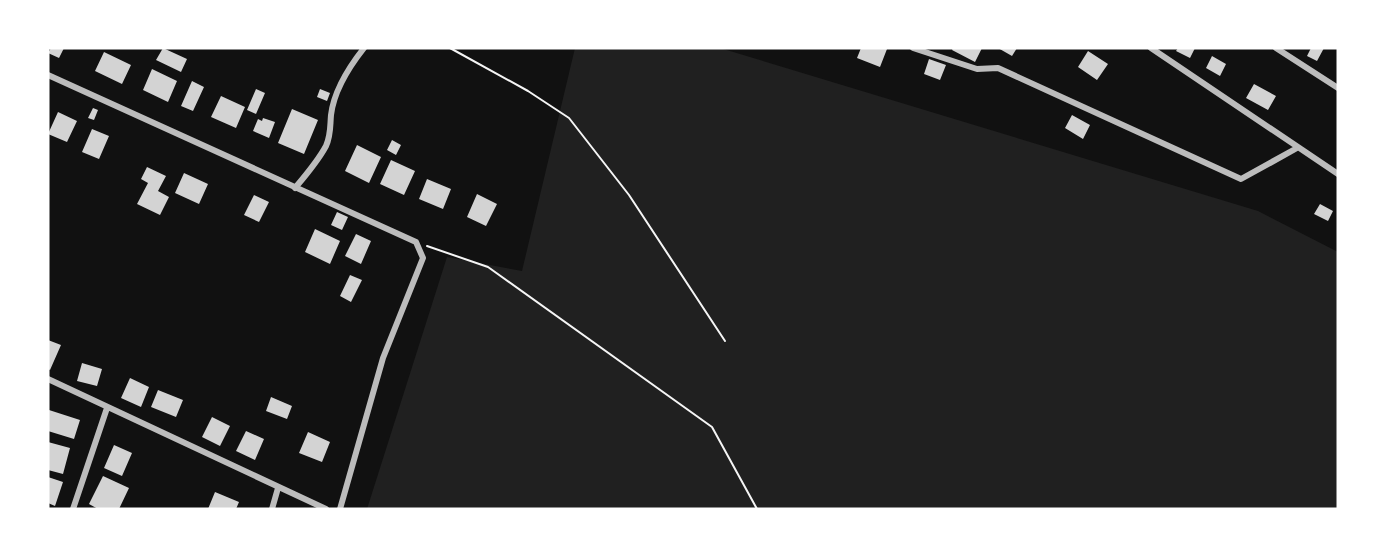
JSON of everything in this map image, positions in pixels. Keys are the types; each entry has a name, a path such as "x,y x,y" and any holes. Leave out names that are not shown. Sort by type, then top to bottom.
{"street":[{"path":"296,188 326,147 332,129 331,114 339,89 349,66 364,48"},
{"path":"913,48 977,69 998,68 1241,179 1297,147"},
{"path":"1151,48 1338,174"},
{"path":"1276,48 1338,88"},
{"path":"48,75 416,242 423,258 383,358 339,509"},
{"path":"48,379 326,509"},
{"path":"73,509 107,408"},
{"path":"272,509 278,488"}],"path":[{"path":"450,48 528,91 569,118 629,195 725,341"},
{"path":"416,242 488,267 712,428 757,509"}],"shaded area":[{"path":"575,48 720,48 1258,211 1338,252 1338,509 367,509 447,257 522,271"}],"building":[{"path":"51,48 64,48 59,58 48,53"},
{"path":"163,48 187,59 181,72 156,60"},
{"path":"861,48 887,49 880,67 857,58"},
{"path":"953,48 982,48 975,62 952,50"},
{"path":"998,48 1017,48 1012,56"},
{"path":"1178,48 1195,48 1190,58 1176,51"},
{"path":"1311,48 1324,48 1317,61 1307,56"},
{"path":"1088,51 1108,64 1097,80 1078,67"},
{"path":"104,52 131,65 122,84 95,71"},
{"path":"1212,56 1226,64 1220,76 1206,68"},
{"path":"929,59 946,65 940,80 924,74"},
{"path":"152,69 177,81 168,102 143,90"},
{"path":"192,81 204,87 193,111 181,106"},
{"path":"1254,84 1276,96 1268,110 1246,98"},
{"path":"256,89 265,93 256,114 247,110"},
{"path":"320,89 330,93 327,101 317,97"},
{"path":"221,96 245,107 236,128 211,117"},
{"path":"93,108 98,110 94,120 88,118"},
{"path":"292,109 318,120 304,154 278,143"},
{"path":"58,112 77,121 67,142 48,134"},
{"path":"1072,115 1090,125 1083,139 1065,128"},
{"path":"263,118 275,122 269,138 253,131 258,119 262,121"},
{"path":"92,129 109,136 99,159 82,152"},
{"path":"392,140 401,145 396,155 387,150"},
{"path":"357,145 381,157 369,183 345,171"},
{"path":"391,160 415,171 404,195 380,184"},
{"path":"147,167 166,176 158,191 169,197 160,215 137,204 148,183 141,179"},
{"path":"184,173 208,184 199,204 175,193"},
{"path":"427,179 451,189 443,209 419,199"},
{"path":"477,194 497,204 486,226 467,217"},
{"path":"254,195 269,202 259,222 244,215"},
{"path":"1320,204 1333,211 1328,221 1314,214"},
{"path":"337,212 348,217 342,230 331,225"},
{"path":"315,229 340,241 330,264 305,252"},
{"path":"356,234 371,241 361,264 345,256"},
{"path":"350,275 362,280 351,302 340,296"},
{"path":"48,340 61,345 50,370 48,369"},
{"path":"82,363 102,369 97,386 77,381"},
{"path":"130,378 149,387 141,407 121,398"},
{"path":"158,390 183,400 176,417 151,407"},
{"path":"271,397 292,406 287,419 266,411"},
{"path":"49,410 80,420 74,439 48,431"},
{"path":"212,417 230,426 220,446 202,437"},
{"path":"246,431 264,439 255,460 236,451"},
{"path":"308,432 330,442 322,462 299,453"},
{"path":"48,442 70,448 63,474 48,470"},
{"path":"114,445 132,453 122,476 104,468"},
{"path":"103,476 129,488 119,509 98,509 89,504"},
{"path":"48,477 63,482 55,506 48,503"},
{"path":"215,492 239,502 236,509 208,509"}]}
